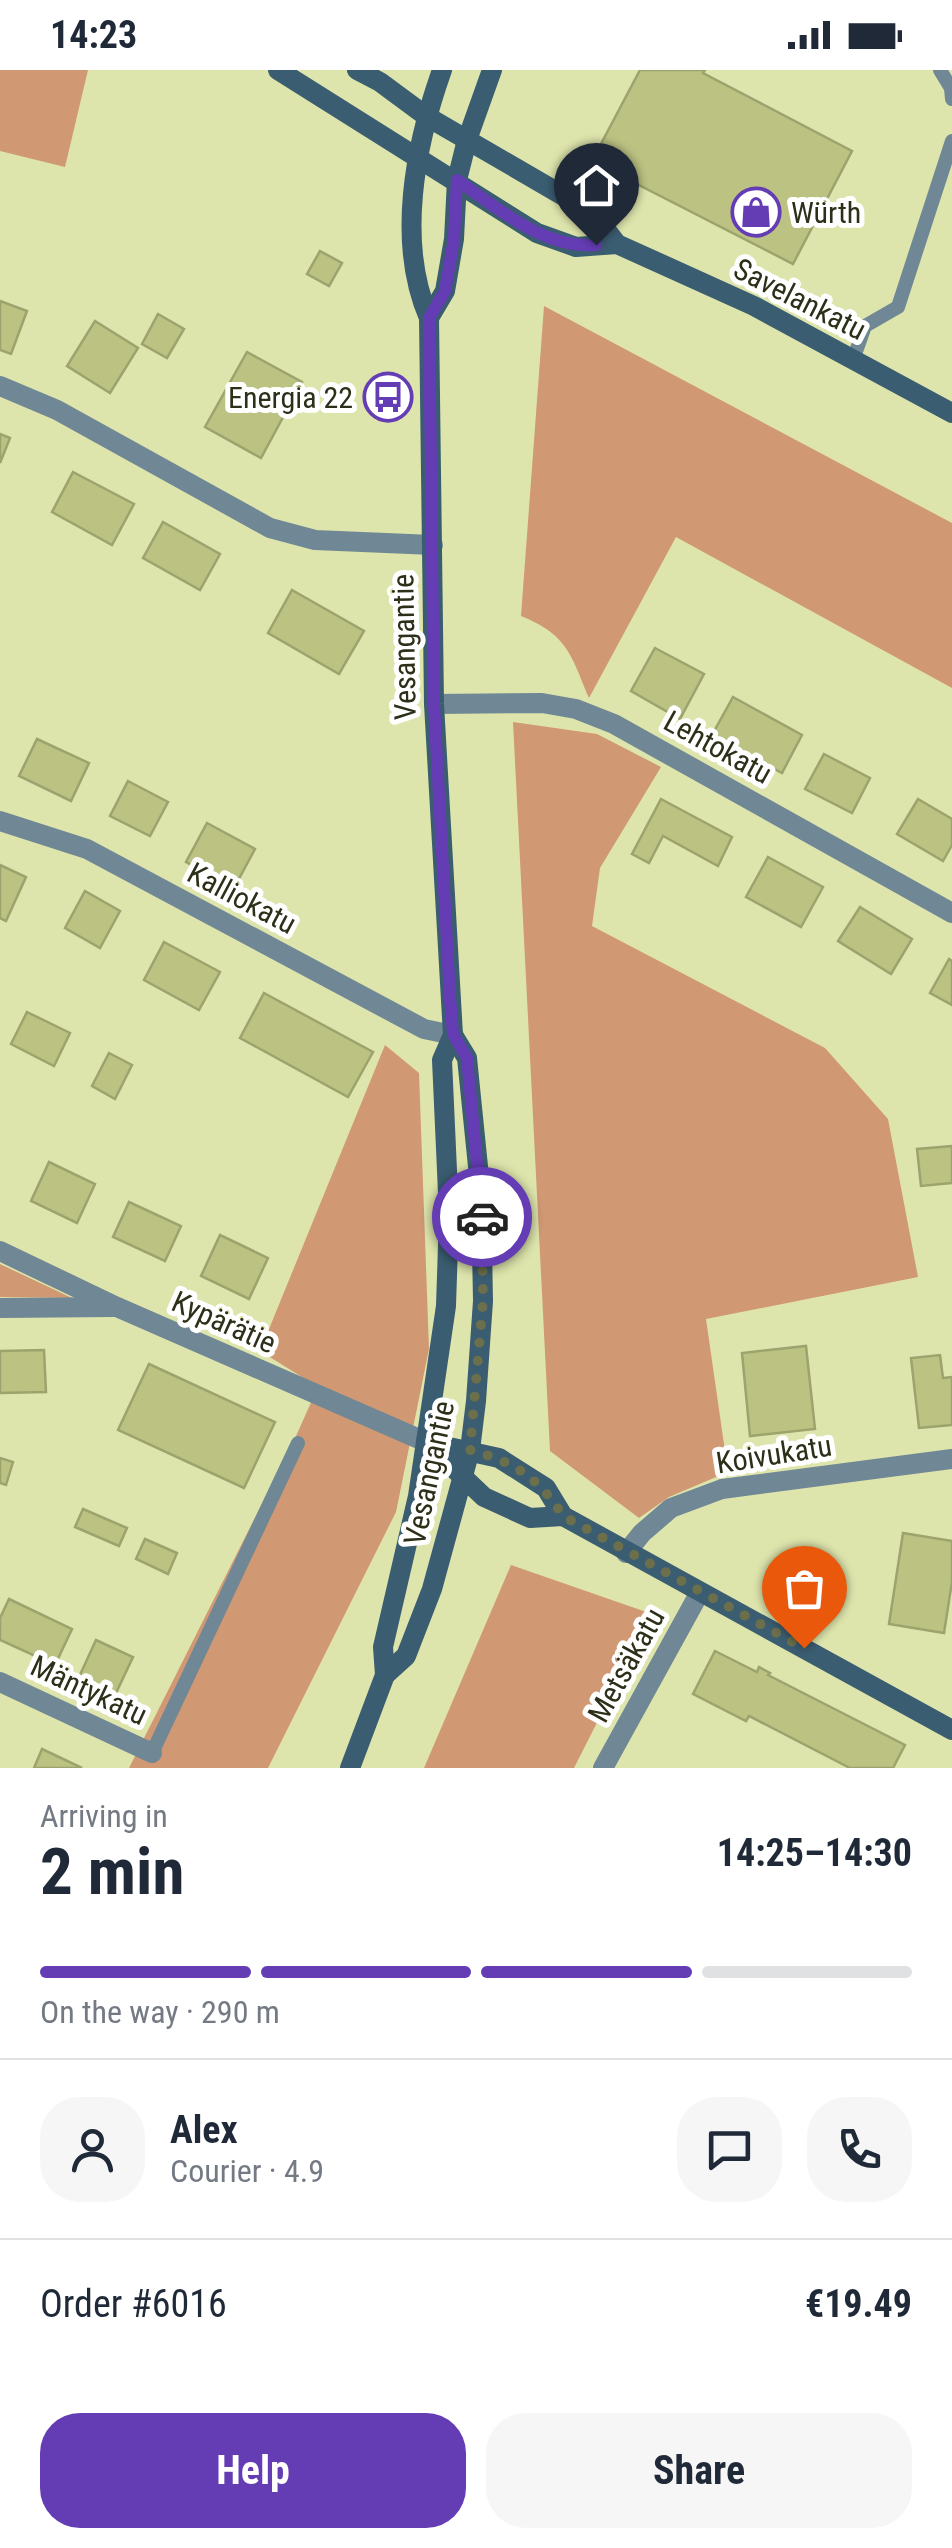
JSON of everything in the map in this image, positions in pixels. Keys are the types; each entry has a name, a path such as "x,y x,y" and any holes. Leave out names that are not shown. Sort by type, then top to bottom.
{"main road":[{"name":"Savelankatu","path":"278,70 537,233 576,247 617,244"},
{"name":"Savelankatu","path":"357,70 426,116 592,213 617,244 754,306 952,413"},
{"name":"Vesangantie","path":"386,1675 383,1647 418,1496 446,1306 448,1215 442,1060 453,1034 434,704 429,318 417,290 411,214 426,116 442,70"},
{"name":"Vesangantie","path":"429,318 445,291 454,239 457,180 492,70"},
{"name":"Vesangantie","path":"350,1768 386,1675 406,1656 432,1589 470,1450 483,1301 481,1196 467,1058 453,1034"},
{"name":"Kypärätie","path":"426,1442 499,1458 546,1488 563,1516 952,1730"},
{"name":"Kypärätie","path":"426,1442 484,1497 530,1518 563,1516"}],"street":[{"path":"0,386 57,410 270,528 315,540 432,544"},
{"name":"Lehtokatu","path":"434,704 542,703 576,709 614,724 952,913"},
{"name":"Kalliokatu","path":"0,821 87,849 424,1029 453,1034"},
{"name":"Kypärätie","path":"0,1251 118,1308 426,1442"},
{"path":"0,1308 118,1308"},
{"name":"Koivukatu","path":"626,1553 671,1508 722,1489 952,1459"},
{"name":"Metsäkatu","path":"603,1768 700,1592"},
{"name":"Mäntykatu","path":"0,1682 152,1752"}],"lane":[{"path":"940,70 951,88 952,99"},
{"path":"853,360 865,326 898,307 952,141"},
{"path":"152,1752 298,1443"}],"shaded area":[{"path":"0,70 88,70 65,167 0,151"},
{"path":"544,306 952,523 952,688 676,537 589,698 566,648 549,631 521,616"},
{"path":"513,722 597,734 661,767 600,868 592,926 825,1048 888,1119 918,1277 706,1319 728,1472 669,1497 639,1518 550,1451"},
{"path":"385,1045 419,1073 429,1349 396,1512 268,1768 129,1768 318,1387 260,1351"},
{"path":"0,1264 72,1298 0,1297"},
{"path":"511,1565 652,1614 574,1768 424,1768"}],"building":[{"name":"Würth","path":"640,70 705,70 703,73 852,151 793,264 592,161"},
{"path":"320,251 342,263 329,286 307,274"},
{"path":"0,301 27,311 11,354 0,350"},
{"path":"158,314 184,329 167,358 142,344"},
{"path":"95,321 138,348 110,393 67,366"},
{"path":"247,352 302,382 261,458 205,427"},
{"path":"0,434 10,438 0,463"},
{"path":"73,472 134,504 112,545 52,512"},
{"path":"163,522 220,554 200,590 143,558"},
{"path":"292,590 364,631 339,674 268,633"},
{"path":"655,648 704,674 680,719 631,691"},
{"path":"733,697 802,735 782,773 712,735"},
{"path":"37,739 89,763 71,801 19,776"},
{"path":"824,754 870,778 852,813 805,789"},
{"path":"128,781 168,802 150,836 110,816"},
{"path":"661,799 732,837 718,866 663,836 649,863 632,854"},
{"path":"918,799 952,819 952,845 943,861 897,834"},
{"path":"207,823 255,849 234,888 186,862"},
{"path":"768,857 823,887 801,927 746,897"},
{"path":"0,865 26,877 6,921 0,918"},
{"path":"85,891 120,911 100,948 65,928"},
{"path":"860,907 912,939 891,974 838,941"},
{"path":"164,942 220,972 199,1010 144,980"},
{"path":"949,959 952,961 952,1005 930,993"},
{"path":"264,993 373,1052 348,1097 240,1038"},
{"path":"27,1012 70,1033 54,1066 11,1044"},
{"path":"109,1053 132,1065 115,1099 92,1086"},
{"path":"952,1146 952,1183 921,1186 917,1149"},
{"path":"49,1162 95,1184 77,1223 31,1201"},
{"path":"129,1202 181,1226 165,1261 113,1237"},
{"path":"220,1235 268,1258 249,1299 201,1276"},
{"path":"806,1346 815,1429 750,1436 742,1353"},
{"path":"44,1350 46,1392 0,1393 0,1351"},
{"path":"940,1355 943,1378 952,1377 952,1425 919,1428 911,1358"},
{"path":"149,1364 275,1422 244,1488 118,1430"},
{"path":"0,1458 13,1462 6,1485 0,1483"},
{"path":"83,1509 127,1528 119,1546 75,1527"},
{"path":"903,1533 952,1541 952,1582 944,1633 889,1624"},
{"path":"145,1539 177,1553 168,1574 136,1559"},
{"path":"9,1599 72,1629 55,1665 0,1640 0,1618"},
{"path":"96,1640 133,1657 116,1693 79,1677"},
{"path":"715,1651 757,1672 759,1667 905,1745 893,1768 850,1768 749,1716 746,1721 693,1694"},
{"path":"42,1749 82,1768 34,1768"}],"way so far":[{"path":"482,1217 483,1301 470,1450 499,1458 525,1473 546,1488 563,1516 804,1648"}],"place":[{"name":"Würth","path":"756,212"},
{"name":"Energia 22","path":"388,397"}],"route":[{"path":"482,1217 467,1058 453,1034 450,998 434,704 429,318 445,291 454,239 457,180 537,233 576,247 596,245"}]}
